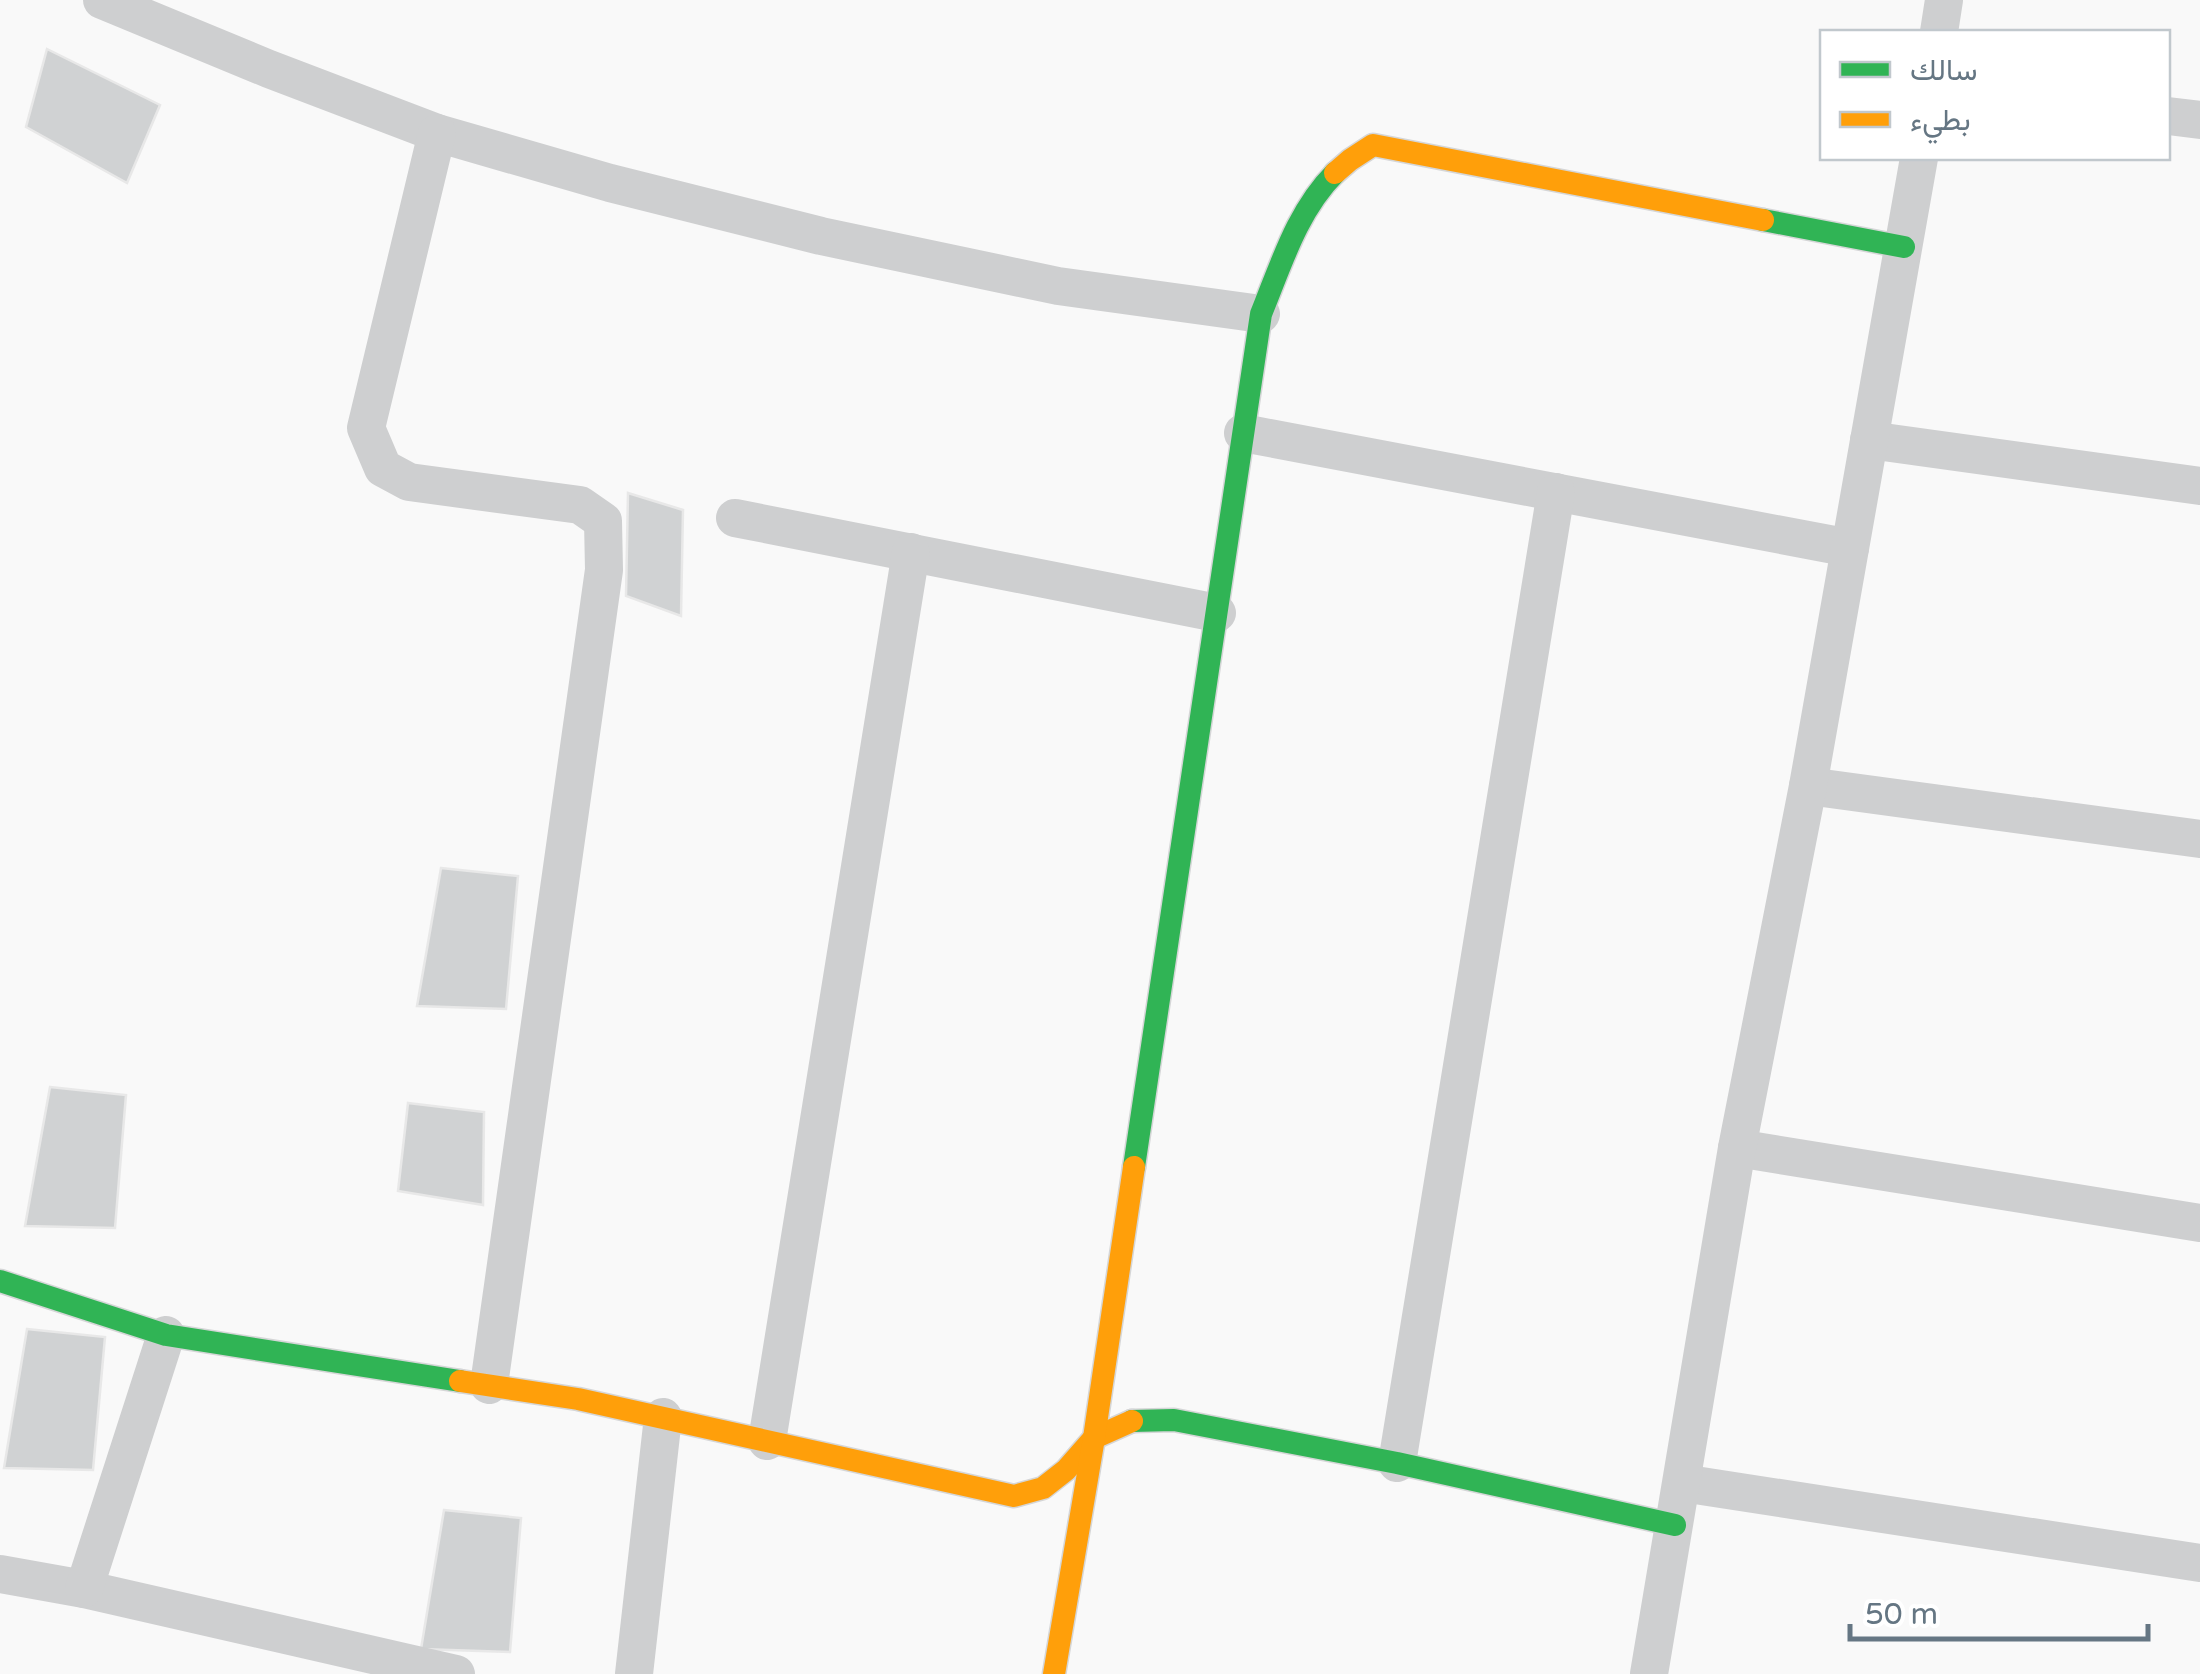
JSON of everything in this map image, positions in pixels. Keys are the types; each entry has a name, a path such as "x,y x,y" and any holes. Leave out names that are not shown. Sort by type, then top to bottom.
{"street":[{"path":"102,0 437,133 610,182 821,236 1058,286 1261,314"},
{"path":"1939,30 1944,0"},
{"path":"2170,116 2200,120"},
{"path":"437,133 366,428 383,468 409,482 580,505 604,522 604,570 489,1384"},
{"path":"1054,1674 1094,1438 1261,314 1306,207 1332,173 1373,145 1904,248"},
{"path":"1649,1674 1737,1148 1808,786 1919,160"},
{"path":"1243,433 1850,548"},
{"path":"1868,440 2200,486"},
{"path":"1396,1463 1556,492"},
{"path":"736,518 1217,612"},
{"path":"767,1441 911,552"},
{"path":"1808,786 2200,839"},
{"path":"1737,1148 2200,1223"},
{"path":"0,1281 166,1335 578,1398 1014,1496 1043,1488 1066,1470 1094,1438 1130,1420 1174,1420 1396,1463 1675,1525"},
{"path":"84,1589 166,1335"},
{"path":"634,1674 663,1417"},
{"path":"1682,1483 2200,1564"},
{"path":"0,1574 84,1589 456,1674"}],"building":[{"path":"47,49 160,105 127,183 26,127"},
{"path":"628,493 683,510 681,616 626,596"},
{"path":"441,868 518,876 506,1009 417,1006"},
{"path":"50,1087 126,1095 115,1228 25,1226"},
{"path":"408,1103 484,1112 483,1205 398,1191"},
{"path":"27,1329 105,1337 93,1470 4,1468"},
{"path":"444,1510 521,1518 510,1652 421,1649"}],"traffic: fast":[{"path":"1134,1167 1261,314 1300,221 1335,173"},
{"path":"1763,220 1904,247"},
{"path":"0,1281 166,1335 460,1381"},
{"path":"1132,1421 1174,1420 1397,1463 1675,1525"}],"traffic: slow":[{"path":"1335,173 1373,145 1763,220"},
{"path":"1054,1674 1134,1167"},
{"path":"460,1381 578,1399 1014,1496 1043,1488 1066,1470 1094,1438 1132,1421"}]}
